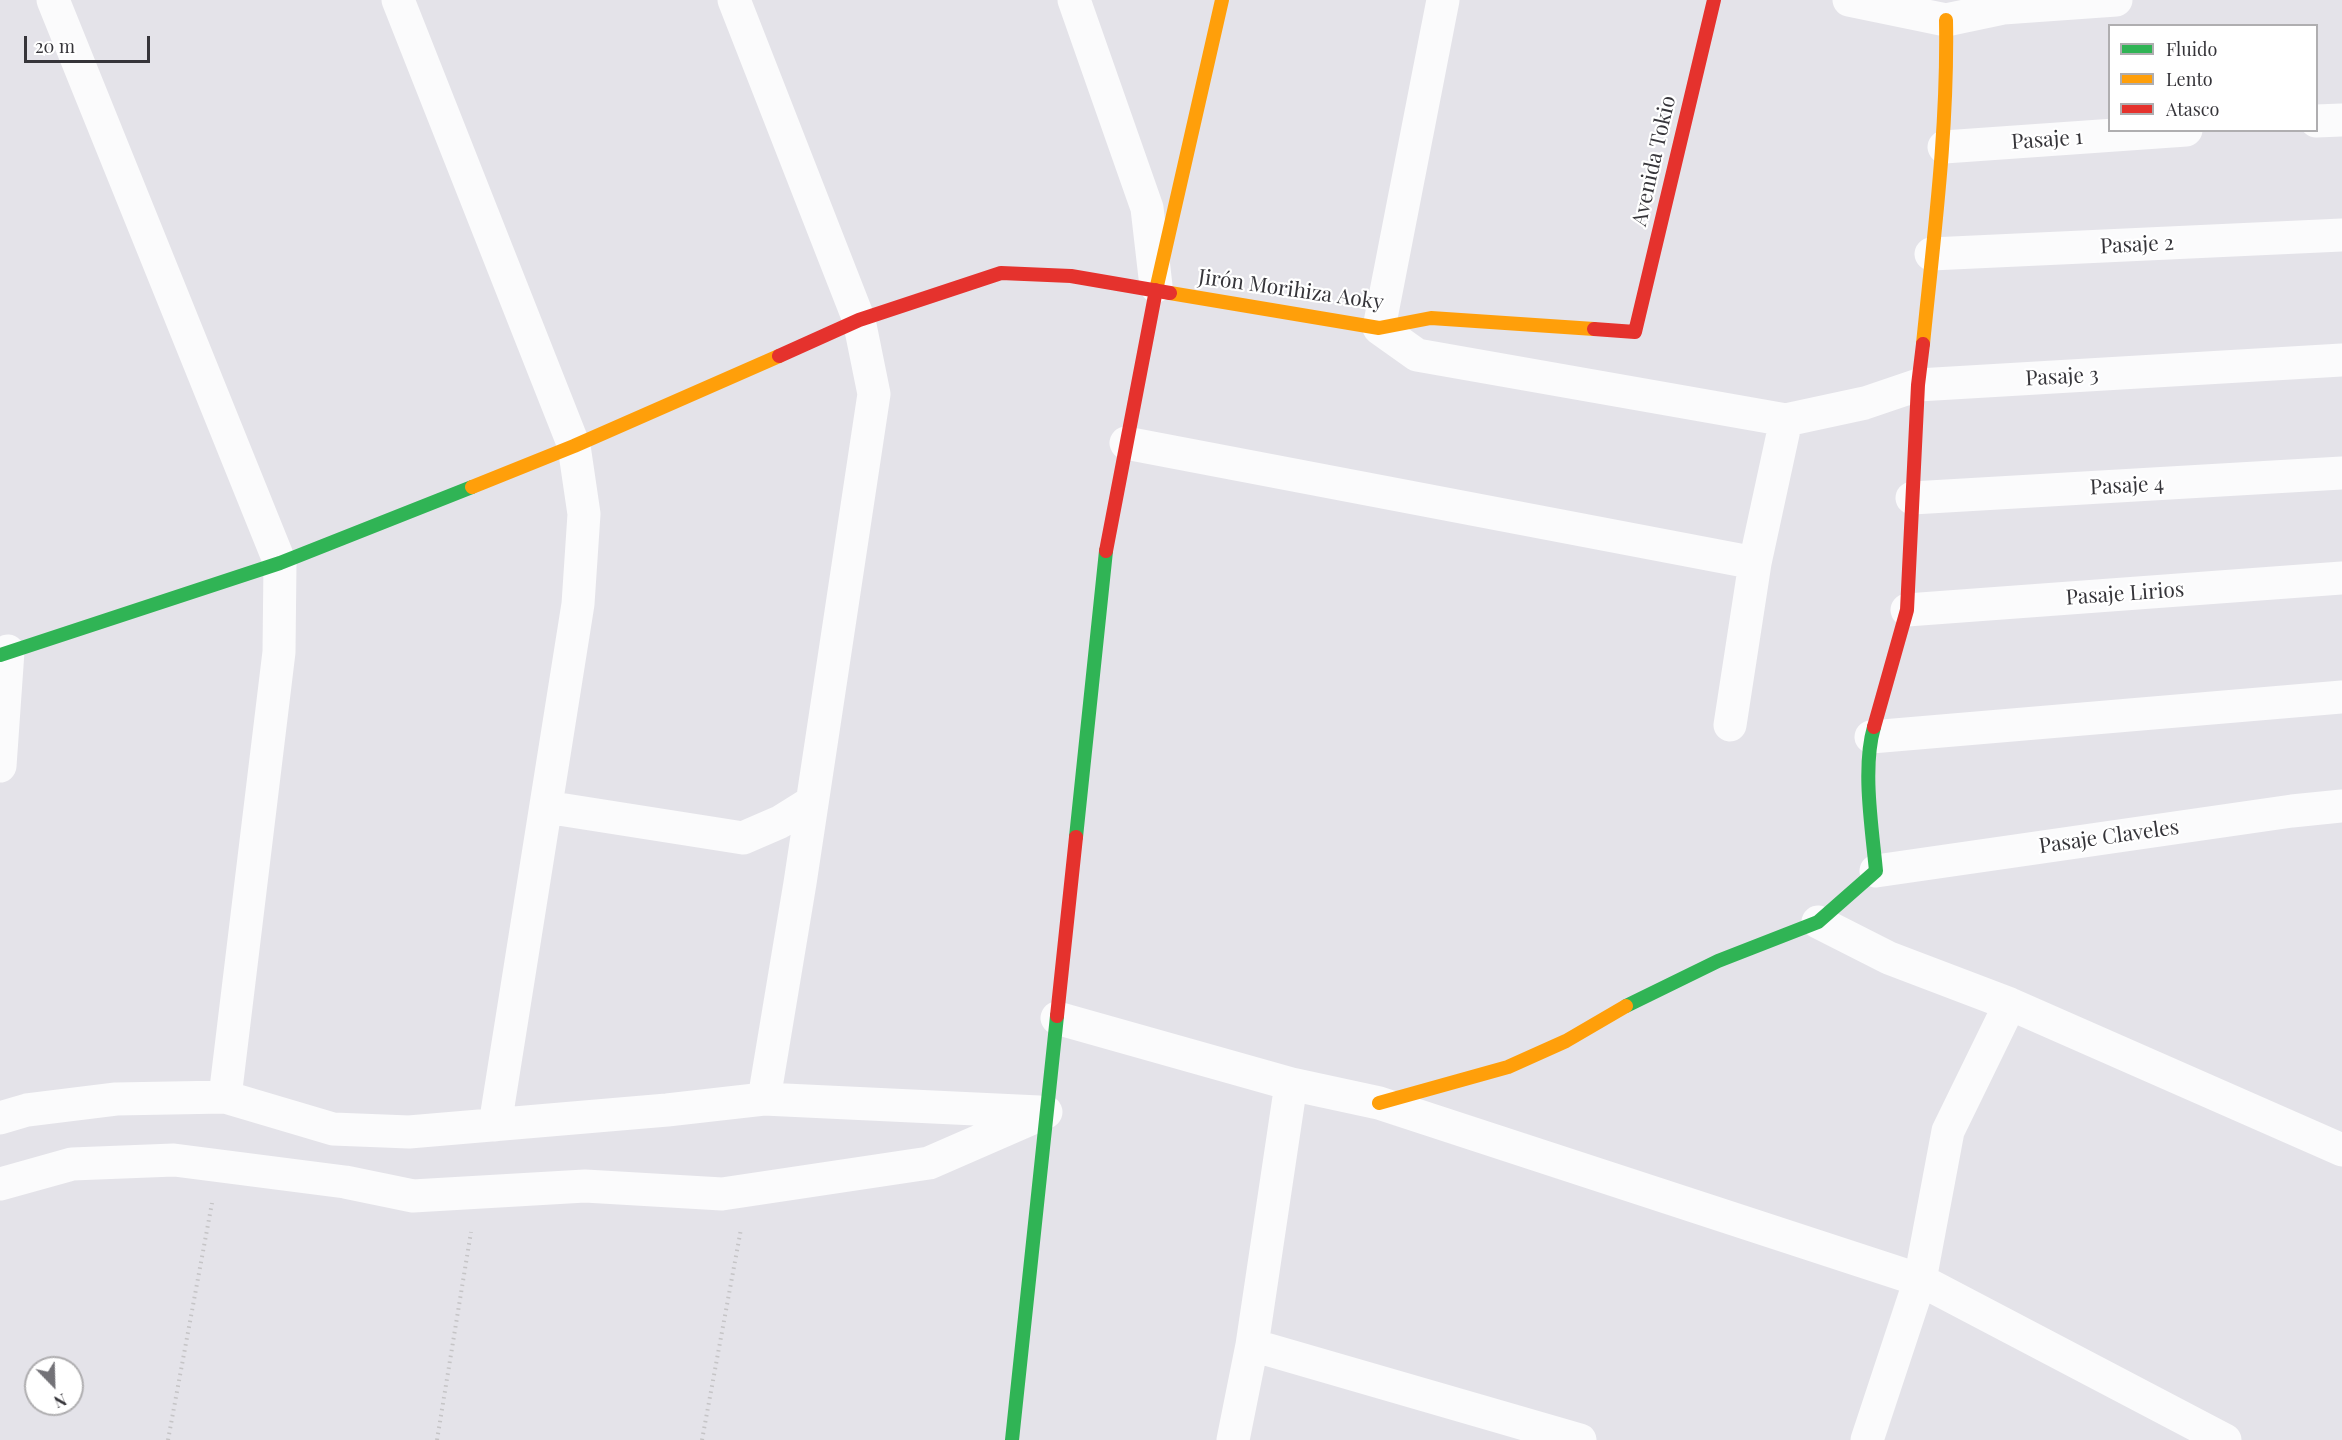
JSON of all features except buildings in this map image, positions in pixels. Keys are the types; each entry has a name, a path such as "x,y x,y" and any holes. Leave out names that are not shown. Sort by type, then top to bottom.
{"street":[{"path":"52,0 280,563 279,652 225,1097"},
{"path":"398,0 574,446 584,514 579,604 495,1125"},
{"path":"734,0 859,320 874,394 764,1099"},
{"path":"1074,0 1147,208 1156,290"},
{"path":"1012,1440 1107,542 1156,290 1222,0"},
{"path":"1443,0 1379,328 1417,355 1786,420 1755,563 1730,725"},
{"name":"Avenida Tokio","path":"1635,332 1714,0"},
{"path":"1849,0 1946,20 2003,4 2115,0"},
{"path":"1379,1103 1508,1067 1566,1041 1635,1000 1708,966 1818,922 1876,871 1869,793 1871,737 1907,610 1918,385 1944,147 1947,71 1946,20"},
{"path":"2318,121 2342,120"},
{"name":"Pasaje 1","path":"1944,147 2158,132"},
{"name":"Pasaje 2","path":"1931,254 2342,236"},
{"name":"Jirón Morihiza Aoky","path":"4,653 280,563 574,446 859,320 1001,273 1071,276 1379,328 1431,318 1635,332"},
{"name":"Pasaje 3","path":"1786,420 1864,403 1918,385 2342,360"},
{"path":"1126,443 1755,563"},
{"name":"Pasaje 4","path":"1912,498 2342,473"},
{"name":"Pasaje Lirios","path":"1907,610 2342,578"},
{"path":"0,766 4,653"},
{"path":"1871,737 2342,697"},
{"path":"546,807 743,838 780,822 812,802"},
{"name":"Pasaje Claveles","path":"1876,871 2292,811 2342,806"},
{"path":"1818,922 1889,958 2010,1004 2342,1150"},
{"path":"1867,1440 1920,1280 1948,1131 2010,1004"},
{"path":"1057,1018 1291,1084 1379,1103 1920,1280 2225,1440"},
{"path":"1233,1440 1252,1344 1291,1084"},
{"path":"0,1118 27,1110 116,1099 225,1097 333,1129 409,1132 764,1099 1046,1112"},
{"path":"0,1184 72,1164 174,1160 345,1182 413,1196 585,1186 722,1194 929,1163 1046,1112"},
{"path":"1252,1344 1580,1440"}],"path":[{"path":"168,1440 218,1166"},
{"path":"702,1440 748,1190"},
{"path":"437,1440 478,1192"}],"traffic: fast":[{"path":"0,655 280,563 472,487"},
{"path":"1076,837 1106,551"},
{"path":"1626,1006 1718,961 1818,922 1876,871 1868,779 1870,743 1874,727"},
{"path":"1012,1440 1057,1016"}],"traffic: slow":[{"path":"1156,290 1222,0"},
{"path":"1923,344 1943,142 1946,20"},
{"path":"1170,293 1379,328 1431,318 1594,329"},
{"path":"472,487 574,446 779,356"},
{"path":"1379,1103 1508,1067 1566,1041 1626,1006"}],"traffic: jam":[{"path":"1594,329 1635,332 1714,0"},
{"path":"779,356 859,320 1001,273 1071,276 1170,293"},
{"path":"1106,551 1156,290"},
{"path":"1874,727 1907,610 1918,385 1923,344"},
{"path":"1057,1016 1076,837"}]}
